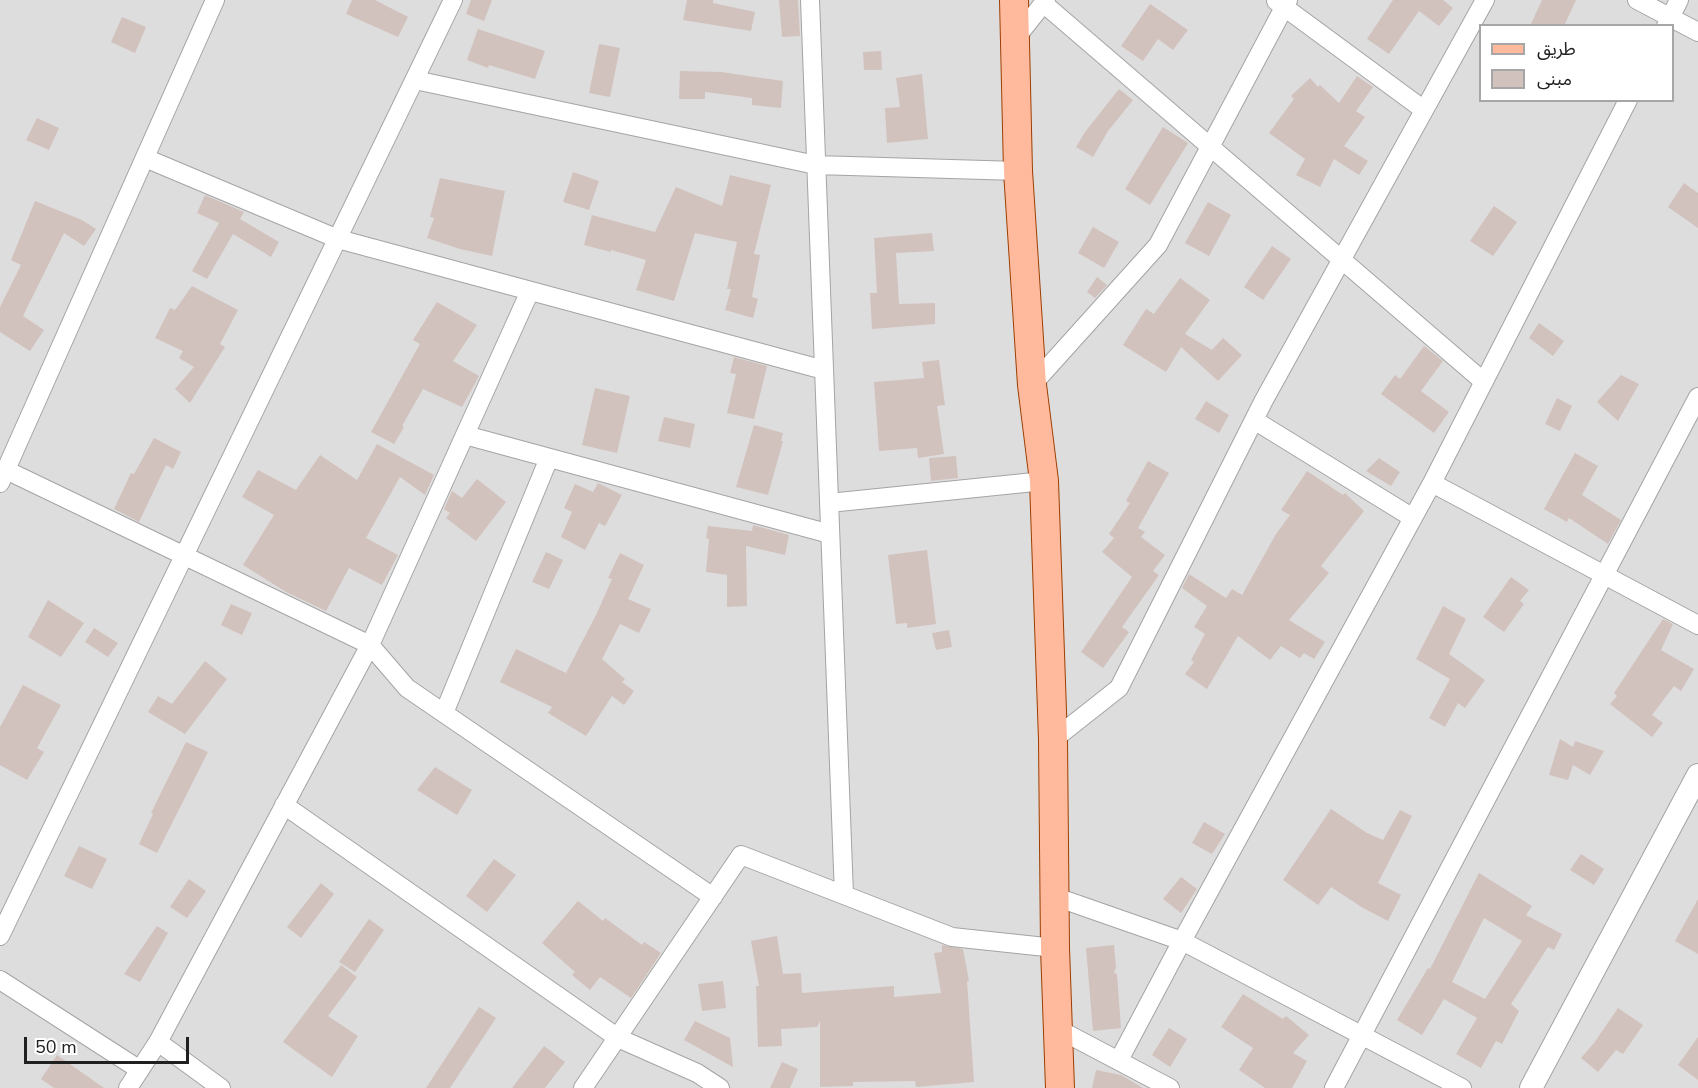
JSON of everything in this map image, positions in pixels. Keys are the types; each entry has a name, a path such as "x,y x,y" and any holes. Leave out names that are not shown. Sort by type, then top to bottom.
{"main road":[{"path":"1014,0 1018,171 1032,385 1044,481 1053,740 1055,948 1060,1088"}],"street":[{"path":"215,0 3,476 184,555 370,645 407,688 713,897"},
{"path":"0,936 453,0"},
{"path":"810,0 844,895"},
{"path":"1053,740 1119,688 1254,420 1485,0"},
{"path":"1637,0 1668,21 1698,32"},
{"path":"1668,21 1679,0"},
{"path":"1015,39 1045,2 1484,382"},
{"path":"1032,385 1158,246 1282,2 1424,110"},
{"path":"415,80 816,165 1018,171"},
{"path":"1119,1060 1182,940 1432,483 1627,102"},
{"path":"145,158 338,238 824,370"},
{"path":"129,1088 158,1042 370,645 530,291"},
{"path":"1334,1088 1698,397"},
{"path":"1254,420 1413,518"},
{"path":"465,435 830,534"},
{"path":"444,713 549,458"},
{"path":"829,502 1044,481"},
{"path":"1432,483 1698,625"},
{"path":"1531,1088 1698,775"},
{"path":"285,805 618,1038 697,1073 720,1088"},
{"path":"584,1088 741,855 952,937 1055,948"},
{"path":"1056,897 1182,940 1462,1088"},
{"path":"0,981 140,1070"},
{"path":"1058,1029 1170,1088"},
{"path":"158,1042 221,1088"}],"shaded area":[{"path":"0,0 1698,0 1698,1088 0,1088"}],"building":[{"path":"352,0 375,0 408,17 398,37 346,14"},
{"path":"471,0 492,0 484,21 466,14"},
{"path":"687,0 713,0 713,3 755,12 751,31 683,20"},
{"path":"779,0 798,0 800,36 782,37"},
{"path":"1393,0 1443,0 1453,8 1439,26 1419,11 1389,54 1367,39"},
{"path":"1542,0 1576,0 1565,24 1531,24"},
{"path":"1150,4 1188,30 1173,50 1158,39 1143,61 1121,46"},
{"path":"122,17 146,27 135,53 111,42"},
{"path":"478,29 545,51 535,79 489,65 488,68 467,60"},
{"path":"599,44 620,48 610,97 589,93"},
{"path":"881,51 882,70 864,70 863,52"},
{"path":"680,71 721,72 783,81 781,108 752,105 752,98 705,92 705,99 679,99"},
{"path":"922,74 928,139 887,143 885,108 900,107 896,78"},
{"path":"1357,76 1373,87 1356,111 1365,117 1344,146 1368,161 1359,175 1334,159 1320,187 1296,175 1305,159 1269,133 1294,99 1291,96 1310,78 1339,103"},
{"path":"1119,89 1133,100 1108,131 1093,157 1076,147"},
{"path":"37,118 59,128 49,150 26,140"},
{"path":"1163,127 1188,143 1150,205 1125,189"},
{"path":"573,172 599,181 589,210 563,202"},
{"path":"730,175 771,185 754,254 760,255 752,297 758,299 753,318 725,310 731,289 727,289 737,242 695,233 674,301 636,290 646,260 584,245 592,215 655,232 676,187 722,206"},
{"path":"440,178 505,191 492,256 427,238 434,218 430,217"},
{"path":"1684,183 1698,193 1698,228 1668,207"},
{"path":"205,195 244,212 240,219 279,242 271,257 233,234 207,279 192,271 219,223 197,213"},
{"path":"35,201 82,220 96,229 84,246 64,233 23,316 44,330 30,351 0,332 0,307 21,265 11,260"},
{"path":"1208,202 1231,215 1209,256 1185,243"},
{"path":"1494,206 1517,222 1493,256 1470,241"},
{"path":"1093,227 1119,242 1104,268 1078,253"},
{"path":"932,233 934,251 896,253 899,304 935,303 935,324 872,329 870,293 877,293 874,238"},
{"path":"1272,246 1291,259 1263,300 1244,287"},
{"path":"1097,277 1107,285 1095,298 1087,292"},
{"path":"1180,278 1210,300 1185,334 1212,350 1223,338 1242,355 1218,381 1181,347 1166,372 1123,345 1146,309 1154,314"},
{"path":"192,286 238,310 220,344 225,347 190,403 175,389 194,367 179,358 183,351 155,338 170,308 175,310"},
{"path":"437,302 477,325 453,361 479,376 462,407 423,389 394,444 371,432 420,344 413,340"},
{"path":"1539,323 1564,341 1553,356 1529,338"},
{"path":"1424,346 1443,361 1421,391 1449,412 1434,433 1381,394 1395,375 1400,379"},
{"path":"734,357 767,366 754,419 727,413 736,374 730,373"},
{"path":"939,360 945,405 937,406 944,454 918,458 917,448 879,451 874,382 924,378 922,362"},
{"path":"1621,375 1639,384 1618,421 1597,402"},
{"path":"595,388 630,396 617,453 582,445"},
{"path":"1557,398 1572,406 1560,431 1545,424"},
{"path":"1206,401 1229,415 1219,433 1195,419"},
{"path":"664,417 695,424 690,448 658,441"},
{"path":"754,425 783,433 781,441 783,441 768,495 736,487"},
{"path":"154,438 181,452 173,469 166,465 139,522 114,509 131,473 134,474"},
{"path":"377,444 434,475 425,495 400,477 366,538 398,555 382,585 349,568 326,611 286,592 243,565 274,515 242,497 258,470 296,490 320,455 357,480"},
{"path":"1575,453 1598,466 1582,495 1621,520 1608,544 1569,518 1567,522 1544,509"},
{"path":"956,456 958,478 931,481 929,458"},
{"path":"1379,458 1400,472 1391,486 1366,471"},
{"path":"1148,461 1169,473 1138,528 1145,532 1141,537 1165,555 1153,571 1159,575 1122,627 1129,632 1103,668 1081,652 1132,577 1102,552 1114,538 1109,534 1130,503 1126,501"},
{"path":"1307,471 1343,495 1345,493 1364,511 1321,566 1329,573 1289,620 1325,642 1314,659 1304,653 1300,658 1281,646 1270,660 1238,636 1207,689 1185,674 1194,662 1191,660 1205,634 1194,627 1207,606 1182,588 1189,574 1226,598 1232,589 1242,595 1276,534 1290,515 1281,510"},
{"path":"477,479 506,502 476,541 446,518 450,513 444,509 452,491 462,498"},
{"path":"598,483 622,495 605,526 599,523 585,550 561,537 572,512 564,508 575,484 593,492"},
{"path":"753,525 789,535 785,555 746,546 747,606 727,607 727,575 706,572 708,526 752,531"},
{"path":"927,550 936,624 907,628 907,623 896,624 888,555"},
{"path":"546,552 563,560 549,589 532,582"},
{"path":"620,553 644,565 628,599 651,609 639,633 620,624 602,659 625,679 622,682 634,691 624,705 612,696 586,736 548,713 552,707 500,682 516,649 566,673 597,613 612,579 608,578"},
{"path":"1511,577 1529,590 1520,601 1524,604 1504,632 1483,617"},
{"path":"48,600 84,623 61,657 28,637"},
{"path":"231,604 252,613 242,635 221,625"},
{"path":"1443,606 1466,619 1449,654 1485,680 1465,708 1458,703 1445,727 1429,718 1450,679 1416,659"},
{"path":"1663,619 1673,624 1661,650 1694,669 1681,691 1674,686 1652,715 1663,723 1652,737 1610,704 1617,696 1614,693"},
{"path":"94,628 118,643 108,657 85,642"},
{"path":"949,630 952,647 936,650 932,633"},
{"path":"205,661 227,679 185,734 148,712 158,696 172,704"},
{"path":"23,685 61,705 37,748 44,752 27,780 0,765 0,727"},
{"path":"1560,739 1573,747 1575,741 1604,751 1590,775 1573,765 1568,780 1549,775"},
{"path":"186,742 208,752 157,853 139,844 153,814 151,813"},
{"path":"435,767 472,790 457,815 417,790"},
{"path":"1331,809 1367,833 1383,840 1400,810 1412,816 1378,883 1401,895 1388,921 1331,887 1318,905 1283,880"},
{"path":"1204,822 1225,834 1212,854 1192,843"},
{"path":"79,846 107,859 92,889 64,876"},
{"path":"1581,854 1604,869 1594,885 1570,870"},
{"path":"494,859 516,875 487,912 466,896"},
{"path":"1479,873 1532,906 1526,915 1562,934 1554,950 1548,947 1511,1004 1519,1011 1502,1044 1496,1041 1481,1068 1456,1054 1477,1018 1444,999 1422,1035 1397,1020 1428,968 1430,969","holes":["1484,918 1522,941 1485,999 1452,982"]},
{"path":"1181,877 1197,889 1181,913 1163,899"},
{"path":"189,879 206,891 187,918 170,907"},
{"path":"321,883 334,894 301,938 287,927"},
{"path":"1698,899 1698,954 1675,941"},
{"path":"578,901 603,921 605,918 642,945 644,942 661,953 631,998 600,977 590,990 572,975 575,972 542,943"},
{"path":"369,919 384,930 355,972 339,962"},
{"path":"157,926 168,933 140,982 124,974"},
{"path":"777,936 783,974 801,973 802,993 894,986 894,997 941,993 934,953 942,952 942,945 963,949 969,981 967,981 974,1082 916,1087 915,1081 853,1082 853,1086 820,1087 820,1021 817,1027 781,1029 782,1046 758,1047 756,986 759,986 751,941"},
{"path":"1114,945 1116,967 1114,973 1117,974 1121,1028 1093,1031 1086,948"},
{"path":"341,965 357,977 328,1016 358,1036 332,1077 283,1042"},
{"path":"723,981 726,1008 702,1011 698,984"},
{"path":"1243,994 1283,1019 1286,1016 1309,1035 1293,1053 1307,1061 1292,1088 1265,1088 1239,1070 1253,1048 1221,1027"},
{"path":"479,1007 496,1018 450,1088 426,1088"},
{"path":"1618,1008 1643,1025 1623,1054 1616,1050 1598,1072 1581,1058"},
{"path":"695,1021 730,1038 733,1067 684,1040"},
{"path":"1169,1028 1187,1039 1170,1067 1152,1055"},
{"path":"1698,1037 1698,1080 1678,1065"},
{"path":"544,1046 565,1062 545,1088 512,1088"},
{"path":"57,1055 104,1088 54,1088 41,1079"},
{"path":"782,1062 798,1069 790,1088 770,1088"},
{"path":"1096,1070 1121,1075 1143,1088 1092,1088"}]}
